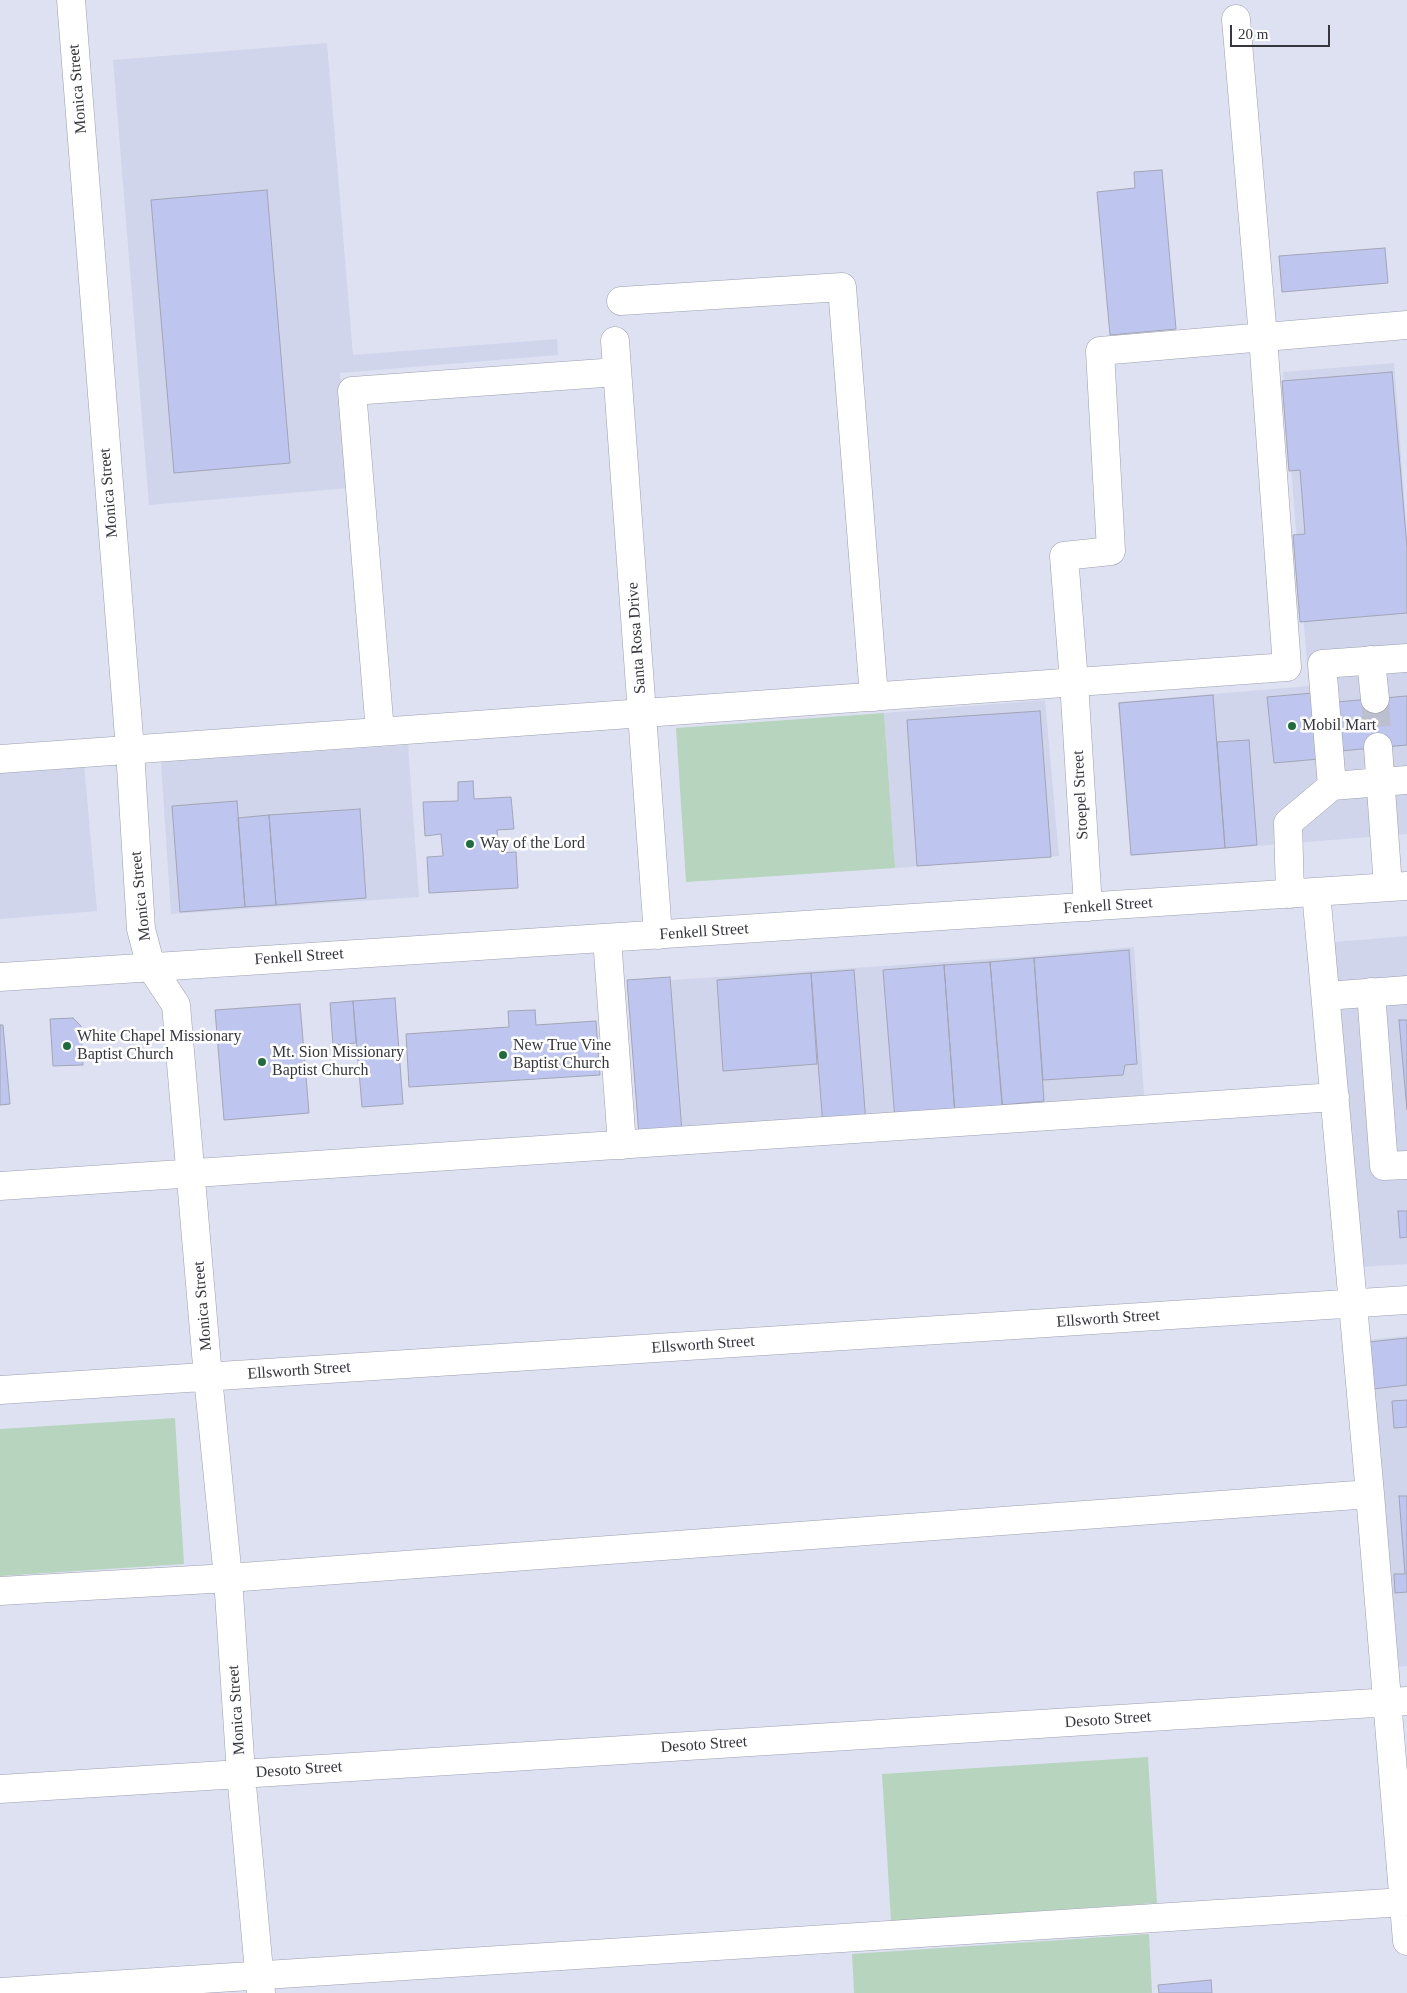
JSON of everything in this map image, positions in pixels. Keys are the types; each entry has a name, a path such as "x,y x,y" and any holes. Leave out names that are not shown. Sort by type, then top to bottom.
{"street":[{"name":"Monica Street","path":"70,0 130,750 141,929 150,967 176,1005 208,1377 228,1578 241,1774 260,1984"},
{"path":"0,759 1287,666 1263,337 1236,19"},
{"path":"621,302 842,287 874,696"},
{"path":"1263,337 1407,325"},
{"name":"Stoepel Street","path":"1088,907 1064,556 1111,551 1100,351 1263,337"},
{"name":"Santa Rosa Drive","path":"615,341 658,934"},
{"path":"380,732 352,391 617,372"},
{"path":"1332,786 1322,664 1407,658"},
{"path":"1371,660 1375,699"},
{"path":"1378,747 1394,781 1398,887"},
{"path":"1394,781 1332,786 1288,823 1326,996 1370,1494 1397,1702 1407,1941"},
{"name":"Fenkell Street","path":"0,977 1398,887"},
{"path":"607,938 622,1145"},
{"path":"1326,996 1407,990"},
{"path":"1371,992 1384,1166 1407,1165"},
{"path":"0,1186 1334,1097"},
{"name":"Ellsworth Street","path":"0,1390 1407,1300"},
{"path":"0,1592 228,1578 1370,1494"},
{"name":"Desoto Street","path":"0,1789 1397,1702"},
{"path":"0,1992 260,1984 1404,1902"}],"shaded area":[{"path":"327,43 353,355 557,339 558,355 340,373 349,488 149,505 113,60"},
{"path":"1394,363 1407,534 1407,834 1131,856 1118,702 1309,686 1283,372"},
{"path":"1045,700 1059,856 895,868 884,713"},
{"path":"408,745 419,897 171,914 161,762"},
{"path":"84,763 97,911 0,919 0,770"},
{"path":"1407,936 1407,1264 1360,1267 1334,942"},
{"path":"1134,947 1144,1095 1002,1108 639,1130 627,983 1036,956"},
{"path":"1407,1336 1407,1666 1394,1667 1366,1340"}],"green space":[{"path":"884,713 895,868 686,882 676,728"},
{"path":"175,1418 184,1564 0,1576 0,1429"},
{"path":"1148,1757 1157,1903 891,1921 882,1774"},
{"path":"1149,1934 1152,1993 854,1993 852,1954"}],"building":[{"path":"1162,170 1176,329 1110,335 1097,192 1135,188 1134,172"},
{"path":"267,190 290,463 174,473 151,200"},
{"path":"1385,248 1388,283 1282,292 1279,256"},
{"path":"1392,372 1407,547 1407,613 1300,622 1293,535 1305,534 1300,470 1289,471 1282,381"},
{"path":"1313,693 1319,759 1274,763 1267,697"},
{"path":"1213,695 1225,848 1131,855 1119,703"},
{"path":"1407,696 1407,745 1340,751 1336,702"},
{"path":"1040,711 1051,857 917,866 907,720"},
{"path":"1249,740 1257,845 1225,848 1217,742"},
{"name":"Way of the Lord","path":"473,781 474,799 511,797 514,829 497,830 499,853 516,852 518,888 429,893 427,857 443,856 441,834 425,836 423,802 458,801 458,782"},
{"path":"237,801 245,907 180,912 172,806"},
{"path":"360,809 366,898 276,905 269,815"},
{"path":"269,815 276,905 245,907 238,818"},
{"path":"1129,950 1137,1064 1125,1065 1123,1075 1043,1080 1034,958"},
{"path":"1034,958 1044,1101 1002,1105 990,962"},
{"path":"990,962 1003,1111 955,1115 944,965"},
{"path":"944,965 955,1115 895,1120 883,970"},
{"path":"854,970 866,1123 823,1126 811,973"},
{"path":"811,973 817,1064 723,1071 717,980"},
{"path":"670,977 682,1132 639,1136 627,980"},
{"path":"395,998 403,1104 362,1107 353,1001"},
{"path":"353,1001 356,1043 333,1045 330,1003"},
{"name":"Mt. Sion Missionary Baptist Church","path":"300,1004 309,1113 224,1120 215,1010"},
{"name":"New True Vine Baptist Church","path":"535,1010 536,1025 596,1021 600,1075 409,1087 406,1034 509,1027 508,1011"},
{"name":"White Chapel Missionary Baptist Church","path":"73,1018 81,1026 83,1065 53,1066 50,1019"},
{"path":"1399,1020 1407,1020 1407,1110"},
{"path":"0,1025 3,1025 10,1104 0,1105"},
{"path":"1398,1211 1407,1211 1407,1237 1400,1238"},
{"path":"1407,1338 1407,1385 1373,1389 1369,1342"},
{"path":"1407,1400 1407,1427 1394,1428 1392,1401"},
{"path":"1399,1496 1407,1496 1407,1592 1395,1593 1394,1574 1405,1574"},
{"path":"1211,1980 1212,1993 1159,1993 1158,1985"}],"tunnel":[{"path":"1375,699 1378,747"}],"place":[{"name":"Mobil Mart","path":"1292,726"},
{"name":"Way of the Lord","path":"470,844"},
{"name":"White Chapel Missionary Baptist Church","path":"67,1046"},
{"name":"New True Vine Baptist Church","path":"503,1055"},
{"name":"Mt. Sion Missionary Baptist Church","path":"262,1062"}]}
